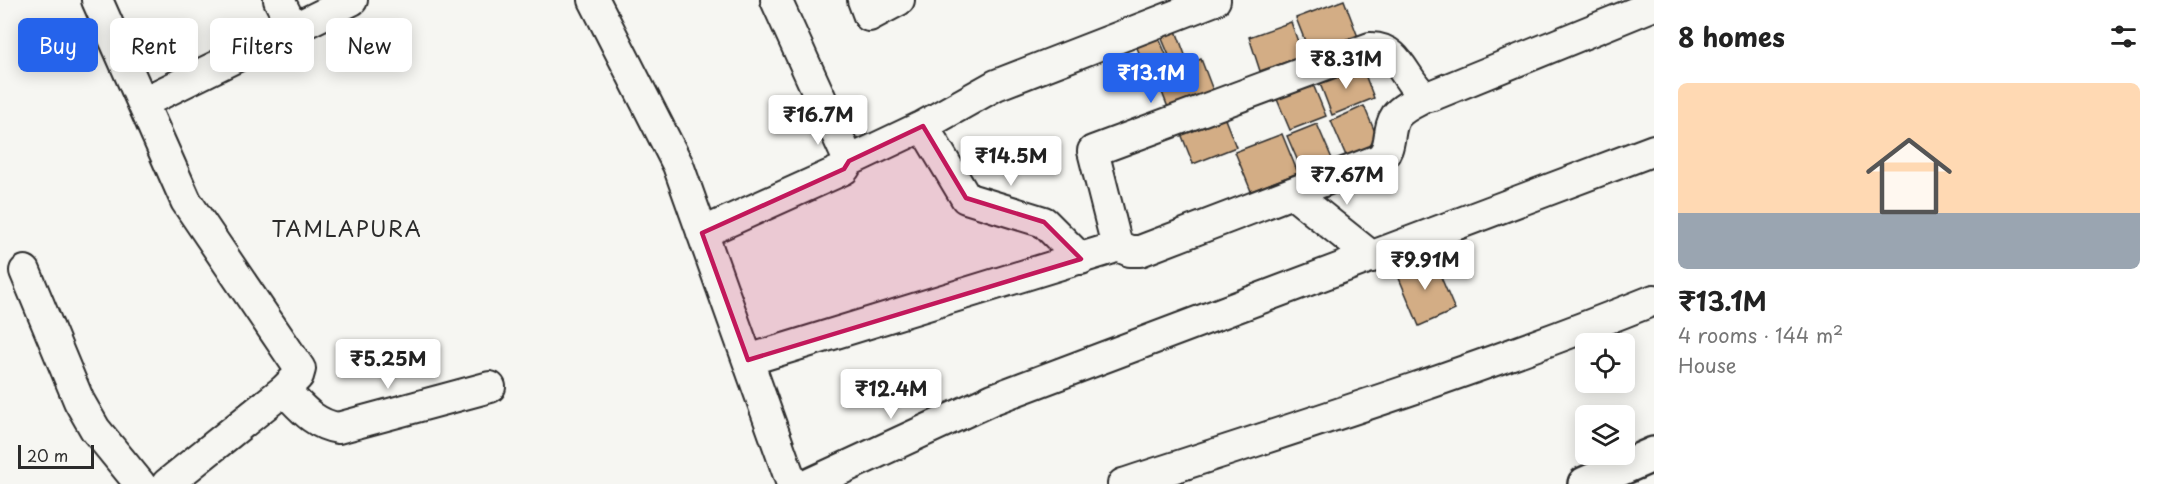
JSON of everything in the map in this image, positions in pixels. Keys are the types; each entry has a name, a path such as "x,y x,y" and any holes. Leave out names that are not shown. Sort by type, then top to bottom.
{"main road":[{"path":"1585,484 1654,454"}],"street":[{"path":"97,0 186,201 300,369 298,375 284,390 167,484"},
{"path":"279,0 288,18"},
{"path":"314,18 352,0"},
{"path":"594,0 678,165 792,484"},
{"path":"776,0 849,161"},
{"path":"863,0 869,16 899,0"},
{"path":"702,233 844,169 849,161 922,126 996,85 1215,0"},
{"path":"748,360 1081,259 1115,245 1130,251 1140,251 1378,160 1389,148 1393,121 1397,115 1425,97 1654,5"},
{"path":"1115,245 1093,151 1370,48 1382,47 1392,54 1418,91 1425,97"},
{"path":"144,102 210,69"},
{"path":"922,126 966,198 1044,222 1081,259"},
{"path":"809,484 993,399 1654,150"},
{"path":"1292,193 1372,257"},
{"path":"25,271 79,401 95,429 140,484"},
{"path":"1123,484 1435,382 1554,340 1654,300"},
{"path":"284,390 310,417 323,425 338,428 490,387"}],"highlighted area":[{"path":"923,126 966,198 1044,222 1081,259 748,360 702,233 844,169 849,161"}],"building":[{"path":"1344,0 1358,37 1310,54 1296,18"},
{"path":"1291,22 1303,56 1260,71 1249,37"},
{"path":"1175,28 1187,60 1173,65 1160,34"},
{"path":"1158,36 1171,66 1148,76 1136,45"},
{"path":"1201,59 1214,93 1169,110 1156,77"},
{"path":"1361,64 1374,98 1332,115 1319,81"},
{"path":"1312,82 1326,116 1290,130 1276,97"},
{"path":"1364,106 1380,144 1347,158 1331,121"},
{"path":"1223,114 1236,147 1193,164 1180,131"},
{"path":"1317,124 1333,161 1303,173 1287,136"},
{"path":"1282,134 1298,173 1251,191 1235,152"},
{"path":"1432,256 1455,310 1419,326 1396,271"}],"district":[{"name":"TAMLAPURA","path":"347,228"}]}
